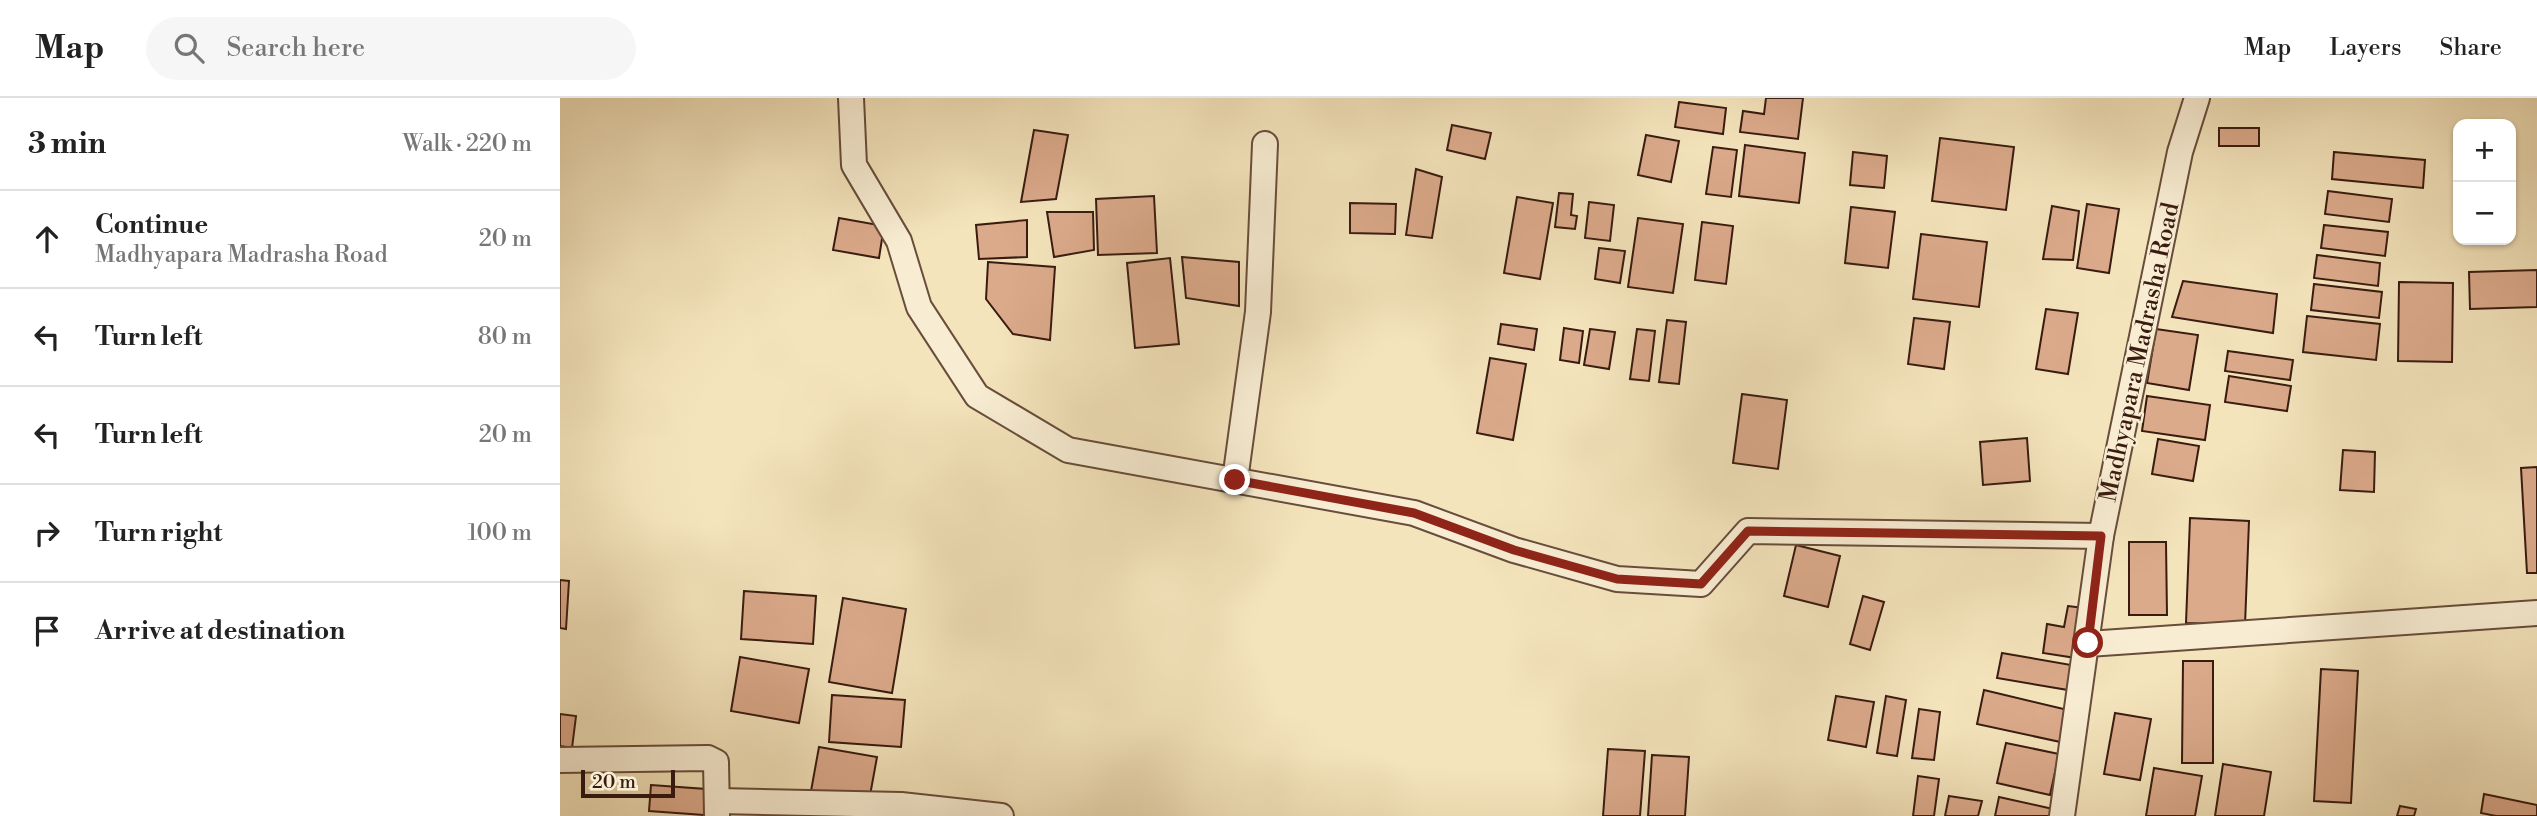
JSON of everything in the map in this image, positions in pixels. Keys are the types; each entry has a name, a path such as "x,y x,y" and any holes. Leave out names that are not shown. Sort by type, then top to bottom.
{"street":[{"path":"851,98 854,165 899,241 919,307 977,396 1068,450 1414,513 1514,550 1617,579 1701,584 1748,531 2101,536"},
{"name":"Madhyapara Madrasha Road","path":"2062,816 2101,536 2180,152 2197,98"},
{"path":"1235,480 1258,312 1265,144"},
{"path":"2088,643 2537,613"},
{"path":"560,760 708,758 716,762 718,809 901,805 1001,816"}],"building":[{"path":"1766,98 1803,98 1798,139 1740,132 1743,111 1764,114"},
{"path":"1679,102 1726,108 1723,134 1675,127"},
{"path":"1452,125 1491,133 1485,159 1447,150"},
{"path":"2219,128 2259,128 2259,146 2219,146"},
{"path":"1034,130 1068,135 1056,199 1021,202"},
{"path":"1646,135 1679,141 1671,182 1638,175"},
{"path":"1940,138 2014,147 2006,210 1932,201"},
{"path":"1745,145 1805,153 1799,203 1739,196"},
{"path":"1713,147 1737,150 1731,197 1706,194"},
{"path":"1853,152 1887,156 1884,188 1850,185"},
{"path":"2334,152 2425,160 2423,188 2332,179"},
{"path":"1416,169 1442,177 1432,238 1406,235"},
{"path":"2328,191 2392,199 2389,222 2325,214"},
{"path":"1559,193 1573,194 1571,215 1577,216 1575,229 1555,227"},
{"path":"1154,196 1157,253 1098,255 1096,199"},
{"path":"1517,197 1553,203 1540,279 1504,273"},
{"path":"1589,202 1614,205 1610,241 1585,238"},
{"path":"1350,203 1396,204 1395,234 1350,233"},
{"path":"2087,204 2119,209 2109,273 2077,268"},
{"path":"2052,206 2079,211 2073,260 2043,259"},
{"path":"1851,207 1895,212 1888,268 1845,263"},
{"path":"1047,212 1093,212 1094,250 1054,257"},
{"path":"839,218 884,226 879,258 833,250"},
{"path":"1638,218 1683,224 1673,293 1628,287"},
{"path":"1027,220 1027,257 979,259 976,225"},
{"path":"1702,222 1733,226 1726,284 1695,280"},
{"path":"2324,225 2388,232 2385,256 2321,248"},
{"path":"1921,234 1987,242 1979,307 1913,299"},
{"path":"1599,248 1625,251 1620,283 1595,279"},
{"path":"2317,255 2380,263 2378,286 2314,278"},
{"path":"1182,257 1239,262 1239,306 1186,298"},
{"path":"1170,258 1179,344 1135,348 1127,263"},
{"path":"988,262 1055,267 1050,340 1013,334 986,299"},
{"path":"2537,270 2537,307 2470,309 2469,272"},
{"path":"2183,281 2277,294 2273,333 2172,317"},
{"path":"2399,282 2453,283 2452,362 2398,361"},
{"path":"2314,284 2382,292 2379,318 2311,310"},
{"path":"2046,309 2078,313 2068,374 2036,369"},
{"path":"2307,316 2380,324 2376,360 2303,352"},
{"path":"1914,318 1950,322 1944,369 1908,364"},
{"path":"1667,320 1686,322 1679,384 1659,382"},
{"path":"1501,324 1537,329 1534,350 1498,344"},
{"path":"1564,328 1583,331 1579,363 1560,360"},
{"path":"1590,329 1615,332 1609,369 1584,365"},
{"path":"1637,329 1655,331 1649,381 1630,379"},
{"path":"2156,329 2198,335 2189,390 2147,383"},
{"path":"2228,351 2293,360 2290,380 2225,371"},
{"path":"1490,358 1526,364 1513,440 1477,433"},
{"path":"2229,376 2291,386 2287,411 2225,402"},
{"path":"1742,394 1787,400 1778,469 1733,463"},
{"path":"2147,396 2210,405 2205,440 2142,431"},
{"path":"2027,438 2030,481 1983,485 1980,442"},
{"path":"2158,439 2199,446 2193,481 2152,474"},
{"path":"2343,450 2375,452 2374,492 2340,490"},
{"path":"2537,467 2537,573 2527,573 2521,468"},
{"path":"2190,518 2249,521 2245,625 2186,623"},
{"path":"2129,542 2166,542 2167,615 2129,615"},
{"path":"1796,545 1840,556 1828,607 1784,596"},
{"path":"560,580 569,581 566,629 560,628"},
{"path":"744,591 816,596 813,644 741,639"},
{"path":"1863,596 1884,602 1870,650 1850,644"},
{"path":"843,598 906,609 892,693 829,682"},
{"path":"2068,606 2084,608 2076,658 2043,653 2047,624 2064,627"},
{"path":"2002,653 2077,666 2074,691 1997,678"},
{"path":"740,657 809,669 799,723 731,711"},
{"path":"2183,661 2213,661 2213,763 2182,763"},
{"path":"2321,669 2358,671 2351,803 2314,801"},
{"path":"1984,690 2072,711 2065,743 1977,724"},
{"path":"832,695 905,700 901,747 829,742"},
{"path":"1836,696 1874,702 1866,747 1828,740"},
{"path":"1886,696 1906,700 1897,756 1877,753"},
{"path":"1919,709 1940,712 1934,760 1912,758"},
{"path":"2115,713 2151,719 2140,780 2104,774"},
{"path":"560,714 576,716 572,748 560,746"},
{"path":"2006,743 2059,754 2050,795 1997,783"},
{"path":"819,747 877,757 869,801 811,791"},
{"path":"1608,749 1645,751 1640,816 1603,816"},
{"path":"1652,755 1689,757 1685,816 1648,816"},
{"path":"2223,764 2271,772 2264,816 2215,816"},
{"path":"2154,768 2202,776 2195,816 2146,816"},
{"path":"1918,776 1939,779 1934,816 1913,816"},
{"path":"651,785 706,789 704,815 649,811"},
{"path":"2484,794 2537,805 2537,816 2496,816 2481,813"},
{"path":"1949,796 1982,801 1978,816 1945,816"},
{"path":"1999,797 2053,809 2051,816 1995,816"},
{"path":"2400,806 2416,809 2414,816 2397,816"}],"route":[{"path":"1235,480 1414,513 1514,550 1617,579 1701,584 1748,531 2101,536 2088,643"}]}
